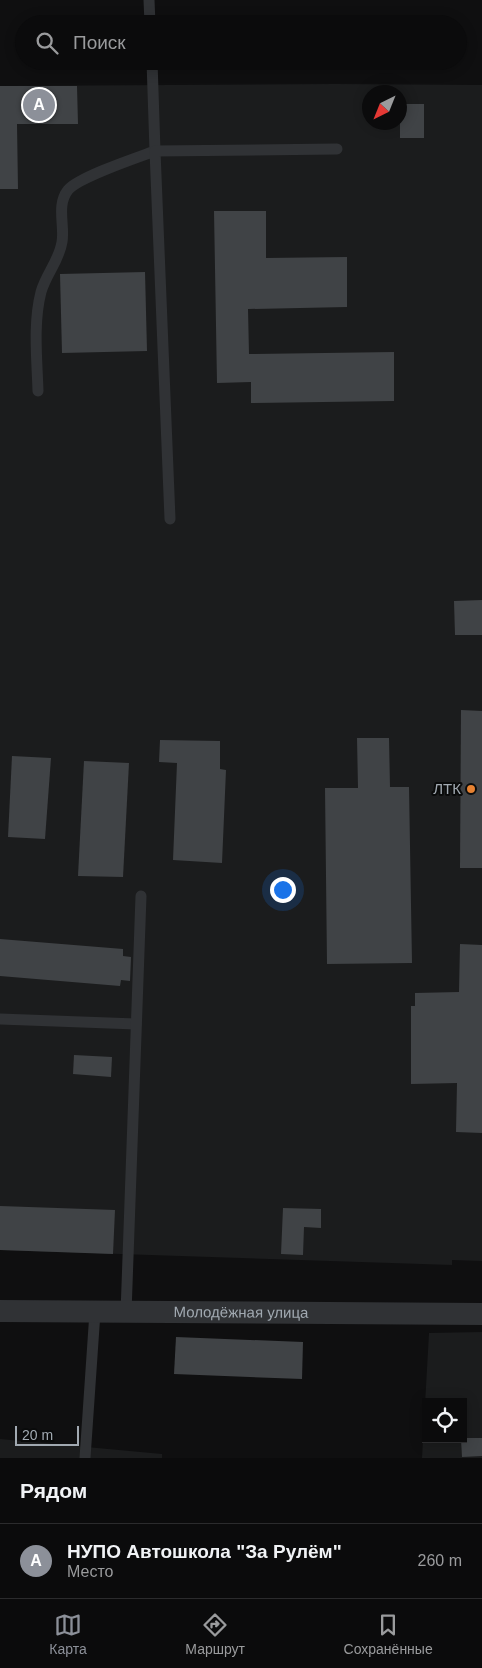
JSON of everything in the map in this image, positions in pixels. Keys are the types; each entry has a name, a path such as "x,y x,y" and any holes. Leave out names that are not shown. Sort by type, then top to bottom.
{"street":[{"name":"Молодёжная улица","path":"0,1312 482,1314"}],"lane":[{"path":"149,0 150,15"},
{"path":"152,70 170,519"},
{"path":"38,391 37,316 42,290 58,257 62,242 62,202 68,190 80,180 155,151 337,149"},
{"path":"126,1313 141,896"},
{"path":"0,1019 136,1024"},
{"path":"85,1458 95,1312"}],"shaded area":[{"path":"335,84 482,85 482,1261 452,1260 452,1265 0,1250 0,86"},
{"path":"482,1332 482,1458 422,1458 423,1443 467,1443 467,1398 425,1398 429,1333"},
{"path":"0,1439 162,1454 162,1458 0,1458"}],"building":[{"path":"0,86 77,86 78,124 17,124 18,189 0,189"},
{"path":"407,104 424,104 424,138 400,138 400,130 407,130"},
{"path":"214,211 266,211 266,258 347,257 347,307 248,309 249,354 394,352 394,401 251,403 251,382 217,383"},
{"path":"145,272 147,351 62,353 60,274"},
{"path":"482,600 482,635 455,635 454,601"},
{"name":"ЛТК","path":"461,710 482,711 482,868 460,868"},
{"path":"357,738 389,738 390,787 409,787 412,963 327,964 325,788 358,788"},
{"path":"160,740 220,741 220,769 226,770 222,863 173,860 177,763 159,762"},
{"path":"12,756 51,758 45,839 8,837"},
{"path":"84,761 129,763 123,877 78,876"},
{"path":"0,939 123,949 123,956 131,957 130,981 121,980 120,986 0,976"},
{"path":"460,944 482,945 482,1133 456,1132 457,1083 411,1084 411,1006 415,1006 415,993 459,992"},
{"path":"74,1055 112,1057 111,1077 73,1074"},
{"path":"0,1206 115,1210 113,1254 0,1250"},
{"path":"283,1208 321,1209 321,1228 304,1227 303,1255 281,1254"},
{"path":"176,1337 303,1342 302,1379 174,1374"},
{"path":"467,1438 482,1438 482,1456 462,1457 461,1443 467,1443"}],"place":[{"name":"НУПО Автошкола \"За Рулём\"","path":"39,105"},
{"name":"ЛТК","path":"471,789"}]}
